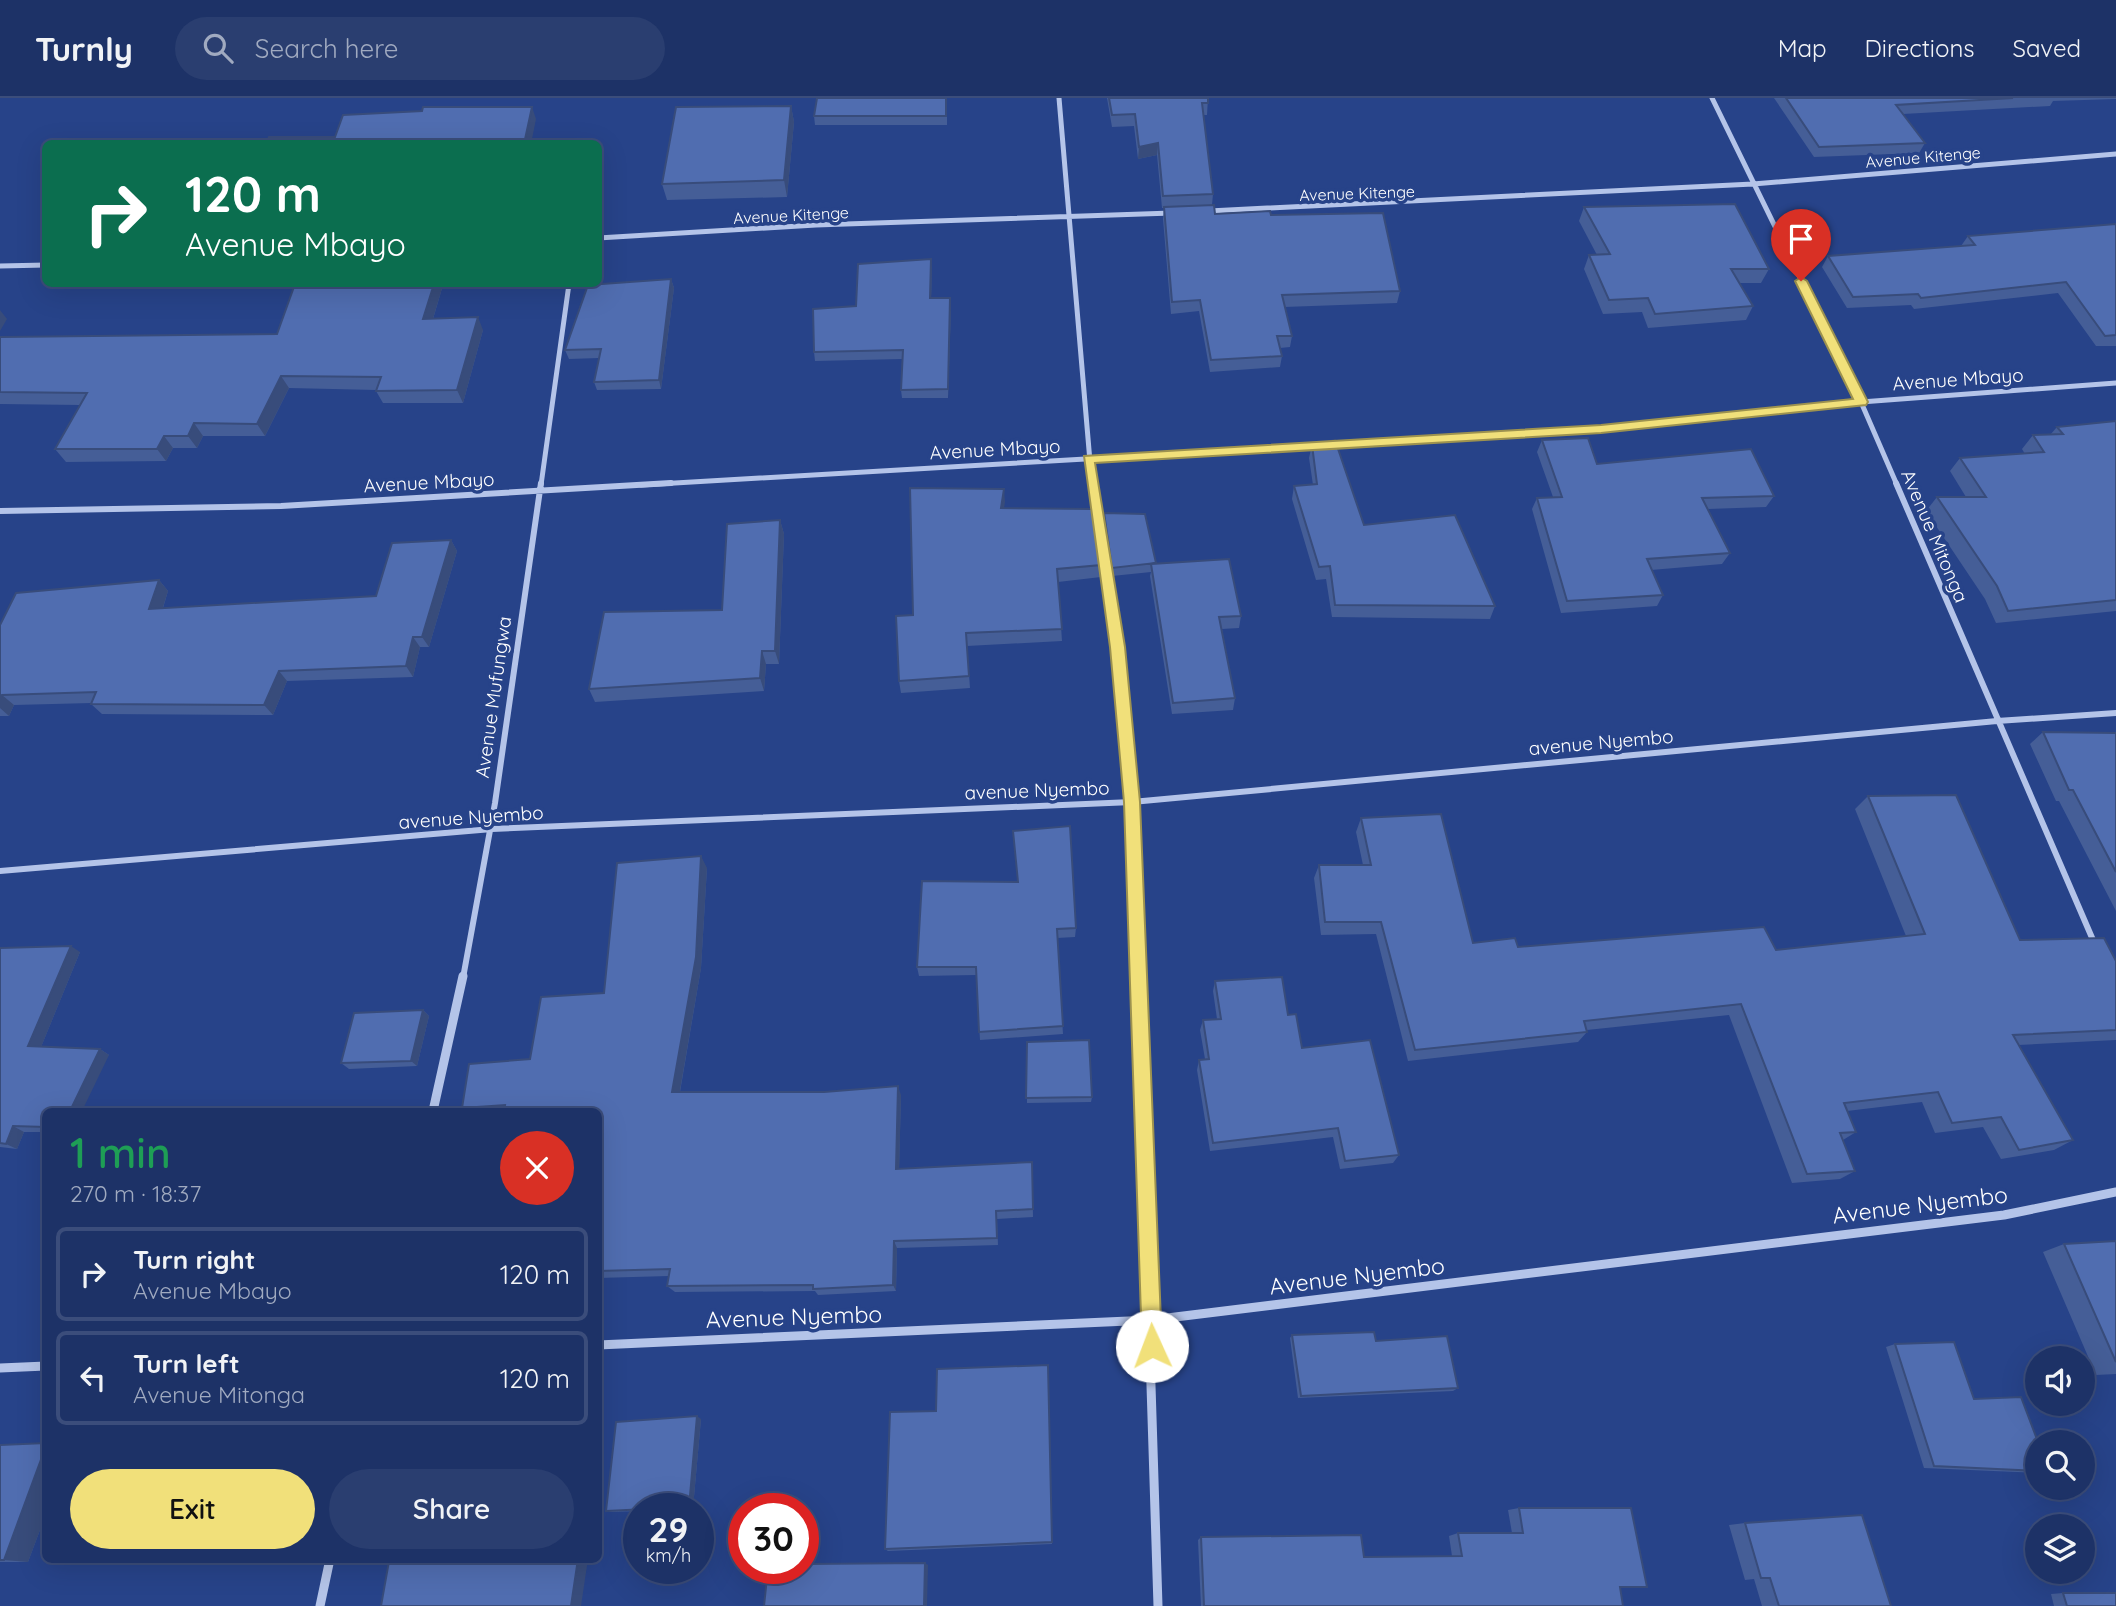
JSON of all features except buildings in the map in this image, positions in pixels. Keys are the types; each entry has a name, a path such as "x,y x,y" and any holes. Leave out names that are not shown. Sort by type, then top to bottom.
{"street":[{"path":"1059,98 1071,217 1088,459 1118,647 1132,802 1151,1320 1158,1606"},
{"name":"Avenue Mitonga","path":"1712,98 1861,402 2100,956"},
{"name":"Avenue Kitenge","path":"1195,212 1753,184 2116,154"},
{"name":"Avenue Kitenge","path":"602,239 816,225 1181,212"},
{"path":"0,266 42,265"},
{"name":"Avenue Mufungwa","path":"434,1108 456,1017 492,829 569,287"},
{"name":"Avenue Mbayo","path":"0,511 281,506 1601,429 1861,402 2116,383"},
{"name":"avenue Nyembo","path":"0,871 492,829 1132,802 1997,720 2116,713"},
{"name":"Avenue Nyembo","path":"602,1345 1151,1320 2004,1215 2116,1192"},
{"path":"0,1368 42,1366"},
{"path":"320,1606 329,1563"}],"route":[{"path":"1152,1346 1132,802 1118,647 1088,459 1601,429 1861,402 1801,281"}]}
